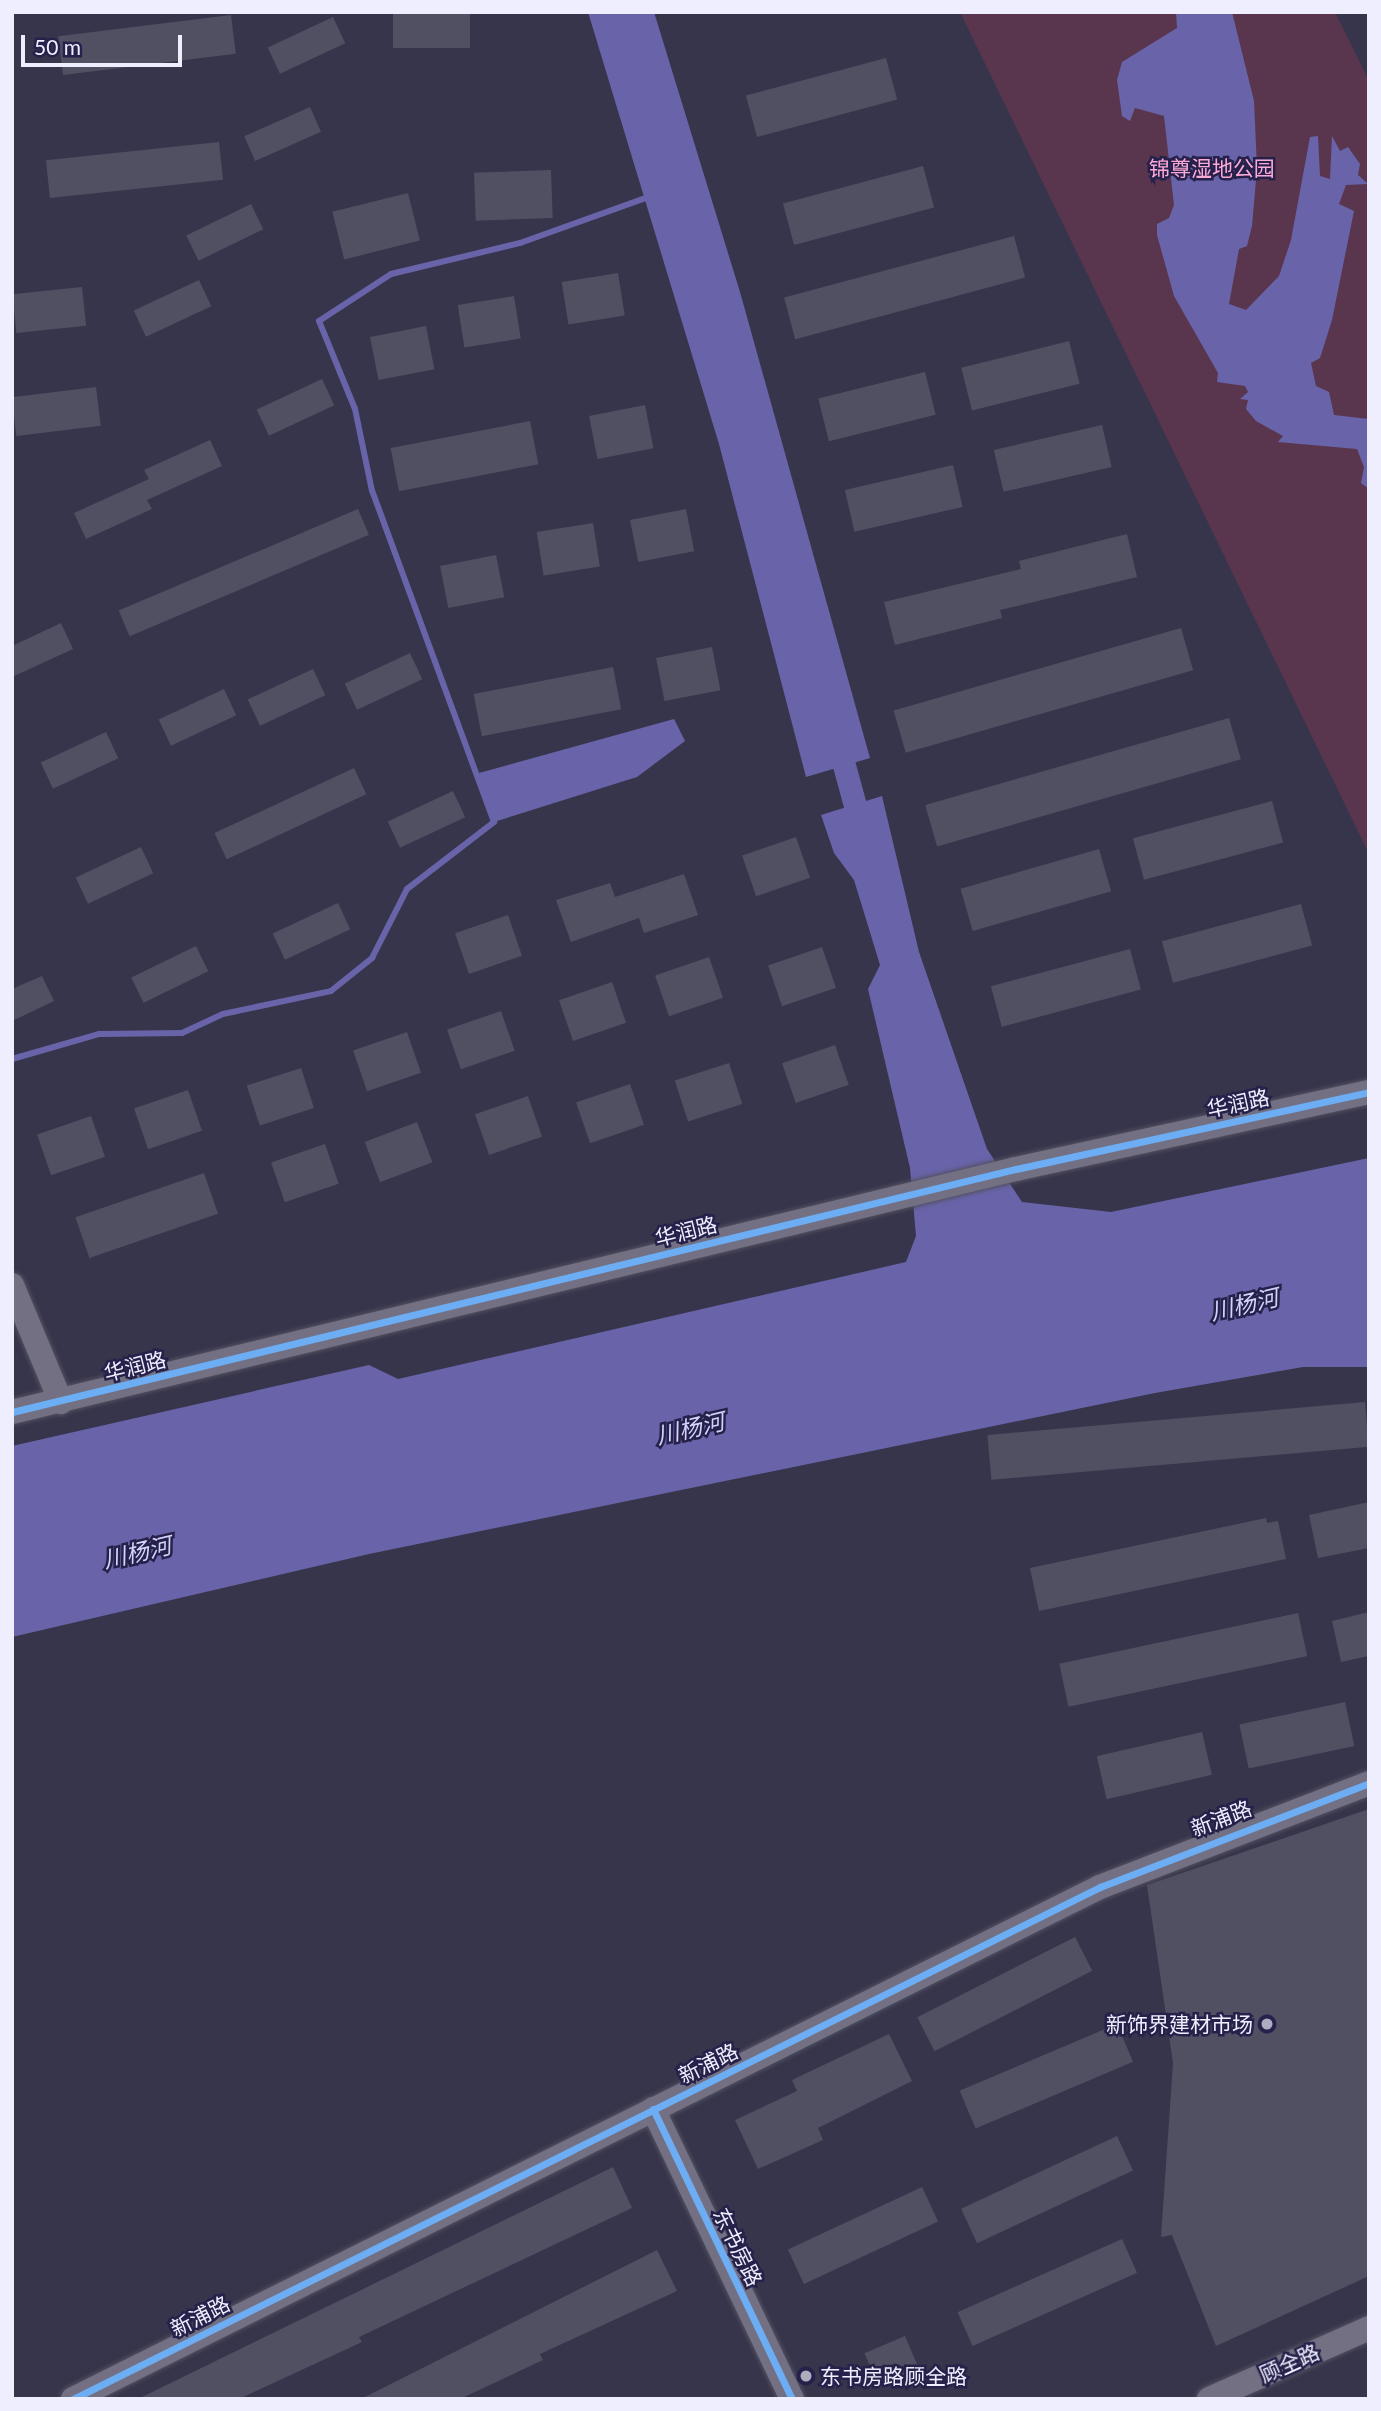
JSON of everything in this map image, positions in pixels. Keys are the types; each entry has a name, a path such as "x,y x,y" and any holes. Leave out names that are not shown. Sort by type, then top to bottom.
{"street":[{"name":"华润路","path":"12,1412 886,1200 1369,1092"},
{"path":"12,1285 61,1402"},
{"name":"新浦路","path":"74,2399 1100,1887 1369,1783"},
{"name":"东书房路","path":"653,2109 792,2399"},
{"name":"顾全路","path":"1209,2399 1369,2328"}],"green space":[{"name":"锦尊湿地公园","path":"960,12 1335,12 1369,81 1369,854"}],"water":[{"path":"588,12 654,12 740,292 870,758 806,777 719,444"},
{"path":"1176,12 1232,12 1254,101 1257,168 1252,226 1247,246 1239,249 1229,304 1246,310 1279,276 1291,240 1310,137 1318,136 1320,176 1330,179 1332,136 1340,151 1348,147 1360,164 1358,175 1368,184 1346,185 1339,204 1354,211 1332,320 1320,358 1311,363 1316,386 1329,392 1334,415 1369,419 1369,489 1361,483 1364,467 1357,449 1278,442 1283,436 1256,421 1246,409 1248,400 1240,399 1248,392 1245,386 1217,382 1218,373 1174,296 1157,235 1157,224 1169,218 1174,205 1164,116 1135,108 1130,121 1122,116 1117,80 1122,62 1177,28"},
{"path":"674,719 685,741 637,777 494,822 479,773"},
{"name":"川杨河","path":"882,796 919,952 987,1149 1022,1202 1111,1212 1369,1158 1369,1367 1303,1367 1155,1393 369,1554 12,1637 12,1446 369,1365 398,1379 906,1262 916,1236 910,1168 868,989 880,965 854,880 834,853 821,815"}],"building":[{"path":"393,12 470,12 470,48 393,48"},
{"path":"231,15 236,54 63,75 58,36"},
{"path":"333,17 345,43 280,74 268,47"},
{"path":"886,58 897,100 757,137 746,96"},
{"path":"310,107 321,132 255,161 244,136"},
{"path":"219,142 223,180 50,198 46,160"},
{"path":"923,166 934,208 794,245 783,204"},
{"path":"551,170 553,218 476,221 474,173"},
{"path":"408,193 420,241 344,259 332,212"},
{"path":"251,204 263,229 199,261 186,236"},
{"path":"1014,236 1025,278 795,339 784,298"},
{"path":"618,273 625,315 568,324 562,282"},
{"path":"199,280 211,306 146,337 134,310"},
{"path":"82,287 86,326 16,333 12,294"},
{"path":"514,296 521,338 464,347 458,305"},
{"path":"426,326 434,369 378,380 370,337"},
{"path":"1069,341 1080,384 972,411 961,368"},
{"path":"925,372 936,415 829,441 818,399"},
{"path":"322,379 334,405 269,436 257,409"},
{"path":"96,387 101,426 16,436 12,397"},
{"path":"645,405 653,448 597,459 589,416"},
{"path":"530,421 538,464 399,491 391,448"},
{"path":"1102,425 1112,467 1004,492 994,450"},
{"path":"210,440 222,466 147,500 152,509 86,539 74,513 149,479 144,470"},
{"path":"953,465 963,507 855,532 845,490"},
{"path":"358,509 369,535 130,636 119,611"},
{"path":"686,509 694,551 638,562 630,520"},
{"path":"593,523 600,566 544,575 537,532"},
{"path":"1127,534 1137,577 1000,610 1002,618 895,645 884,602 1021,569 1019,561"},
{"path":"496,555 504,597 448,608 440,566"},
{"path":"61,623 73,649 12,677 12,646"},
{"path":"1181,628 1193,670 906,753 894,710"},
{"path":"712,647 720,690 664,701 656,658"},
{"path":"410,653 422,679 357,710 345,683"},
{"path":"613,667 621,709 482,736 474,694"},
{"path":"313,669 325,695 260,726 248,699"},
{"path":"224,689 236,715 171,746 159,719"},
{"path":"1229,718 1241,759 937,846 925,805"},
{"path":"106,732 118,758 53,789 41,762"},
{"path":"354,768 366,794 227,859 214,833"},
{"path":"453,791 465,817 400,848 388,821"},
{"path":"1272,801 1283,843 1144,880 1133,838"},
{"path":"796,837 810,878 756,896 742,856"},
{"path":"141,847 153,873 88,904 76,877"},
{"path":"1099,849 1111,891 973,931 961,889"},
{"path":"684,874 698,915 644,933 639,918 571,942 556,900 610,883 615,897"},
{"path":"338,903 350,929 285,960 273,933"},
{"path":"1301,904 1312,946 1173,983 1162,941"},
{"path":"508,915 522,956 469,974 455,933"},
{"path":"196,946 208,971 144,1003 131,978"},
{"path":"822,947 836,988 782,1006 768,966"},
{"path":"1130,949 1141,990 1002,1027 991,986"},
{"path":"709,957 723,998 669,1016 655,976"},
{"path":"42,976 54,1001 12,1021 12,989"},
{"path":"612,982 626,1023 573,1041 559,1000"},
{"path":"501,1011 515,1051 461,1069 447,1030"},
{"path":"407,1032 421,1073 367,1091 353,1051"},
{"path":"835,1045 849,1085 796,1103 782,1063"},
{"path":"729,1063 742,1104 688,1122 675,1081"},
{"path":"301,1068 314,1108 260,1126 247,1086"},
{"path":"630,1084 644,1125 590,1143 576,1103"},
{"path":"188,1090 202,1131 148,1149 134,1109"},
{"path":"528,1096 542,1137 489,1155 475,1114"},
{"path":"91,1116 105,1157 51,1175 37,1135"},
{"path":"417,1122 432,1162 380,1182 365,1142"},
{"path":"325,1144 339,1184 285,1202 271,1163"},
{"path":"204,1173 218,1214 89,1258 75,1217"},
{"path":"1365,1402 1369,1447 991,1480 987,1435"},
{"path":"1369,1502 1369,1548 1318,1558 1309,1515"},
{"path":"1266,1518 1267,1523 1278,1521 1286,1559 1039,1611 1030,1568"},
{"path":"1369,1612 1369,1656 1341,1662 1332,1621"},
{"path":"1298,1613 1307,1656 1068,1707 1059,1664"},
{"path":"1345,1702 1354,1746 1249,1768 1239,1724"},
{"path":"1202,1732 1212,1775 1107,1799 1097,1756"},
{"name":"新饰界建材市场","path":"1369,1809 1369,2276 1216,2346 1172,2235 1161,2237 1173,2063 1147,1885"},
{"path":"1075,1937 1092,1971 935,2051 917,2017"},
{"path":"1117,2024 1133,2062 976,2129 960,2091"},
{"path":"889,2034 912,2081 818,2128 823,2140 758,2169 735,2120 797,2091 792,2080"},
{"path":"1117,2136 1133,2170 977,2243 961,2209"},
{"path":"613,2167 632,2208 359,2337 362,2342 239,2399 138,2399"},
{"path":"922,2187 938,2221 804,2284 788,2250"},
{"path":"1122,2239 1137,2273 973,2346 958,2312"},
{"path":"657,2250 677,2291 540,2354 543,2360 460,2399 361,2399"},
{"path":"905,2336 920,2371 879,2388 864,2353"}],"waterway":[{"path":"12,1059 99,1034 182,1033 223,1014 331,991 372,958 407,889 494,822 372,491 355,409 319,321 391,274 520,243 651,196"},
{"path":"836,736 863,835"}],"cycle path":[{"path":"12,1412 1016,1169 1369,1092"},
{"path":"73,2399 1100,1887 1369,1783"},
{"path":"653,2109 792,2399"}],"place":[{"name":"新饰界建材市场","path":"1267,2024"},
{"name":"东书房路顾全路","path":"806,2376"}]}
